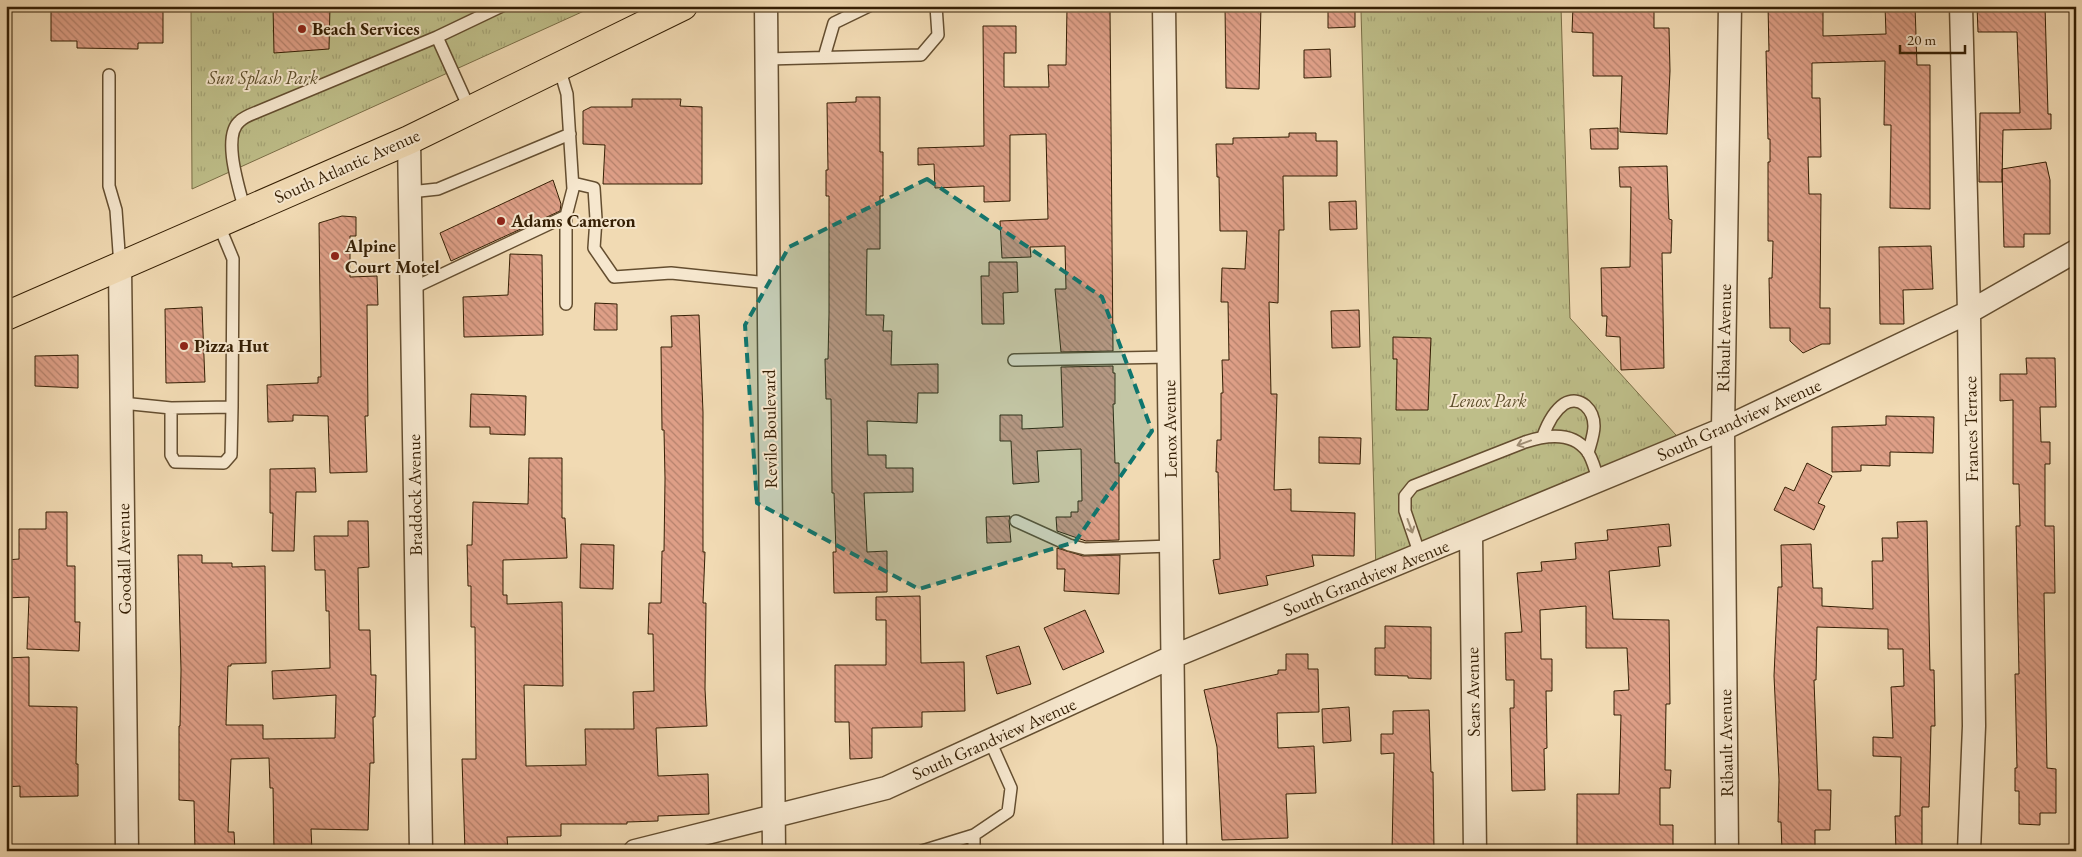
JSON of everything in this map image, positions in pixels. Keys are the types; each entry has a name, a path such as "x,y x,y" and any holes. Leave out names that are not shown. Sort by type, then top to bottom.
{"main road":[{"name":"South Atlantic Avenue","path":"6,316 409,140 682,6"}],"street":[{"name":"Revilo Boulevard","path":"766,6 774,851"},
{"name":"Lenox Avenue","path":"1164,6 1175,851"},
{"name":"Ribault Avenue","path":"1727,851 1723,429 1730,6"},
{"name":"Frances Terrace","path":"1961,6 1969,312 1974,726 1969,851"},
{"name":"Braddock Avenue","path":"409,140 420,851"},
{"name":"South Grandview Avenue","path":"635,851 886,788 1172,657 1723,429 1969,312 2076,251"},
{"name":"Goodall Avenue","path":"120,266 127,851"},
{"name":"Sears Avenue","path":"1471,534 1475,851"}],"lane":[{"path":"245,211 232,156 232,136 238,121 437,37 502,6"},
{"path":"824,58 834,23 869,6"},
{"path":"767,59 921,55 938,35 936,6"},
{"path":"437,37 470,110"},
{"path":"558,67 567,94 573,183 566,216 566,304"},
{"path":"109,75 109,186 116,210 120,266"},
{"path":"410,192 438,189 570,134"},
{"path":"573,183 594,188 596,219 594,248 614,277 671,273 769,283"},
{"path":"411,289 566,216"},
{"path":"171,408 171,455 175,462 224,463 231,455 233,259 218,223"},
{"path":"1014,360 1169,357"},
{"path":"1543,436 1550,420 1565,404 1579,401 1588,407 1593,418 1594,429 1588,453"},
{"path":"122,402 171,408 232,407"},
{"path":"1420,555 1405,511 1405,496 1413,486 1543,436 1560,436 1579,442 1588,453 1599,481"},
{"path":"1016,521 1069,545 1085,549 1171,546"},
{"path":"922,851 974,835 1008,812 1011,788 990,741"},
{"path":"974,835 974,851"}],"highlighted area":[{"path":"927,179 1102,297 1152,431 1075,542 919,589 757,503 745,325 789,247"}],"green space":[{"name":"Sun Splash Park","path":"191,6 595,6 192,189"},
{"name":"Lenox Park","path":"1375,6 1561,6 1570,318 1685,445 1376,573 1361,10"}],"building":[{"path":"51,6 163,6 163,43 138,43 138,49 77,48 77,41 51,41"},
{"name":"Beach Services","path":"273,6 330,6 329,49 274,53"},
{"path":"1225,6 1261,6 1259,89 1226,88"},
{"path":"1328,6 1355,6 1355,27 1328,28"},
{"path":"1573,6 1654,6 1654,28 1669,28 1670,71 1667,134 1620,132 1622,76 1593,76 1593,33 1572,32"},
{"path":"1768,6 1823,6 1823,36 1886,34 1885,6 1915,6 1917,65 1930,65 1930,209 1890,208 1891,125 1884,125 1885,61 1812,63 1812,98 1820,98 1821,157 1808,157 1809,194 1821,194 1820,308 1830,308 1830,344 1822,344 1803,353 1790,341 1790,328 1770,328 1769,278 1772,278 1773,241 1768,241 1768,162 1770,162 1770,139 1768,139 1766,51 1769,51"},
{"path":"1977,6 2045,6 2048,114 2051,114 2051,129 2003,130 2002,182 1979,182 1980,113 2020,113 2017,32 1978,32"},
{"path":"1067,8 1110,9 1113,351 1061,352 1055,289 1066,289 1065,246 1030,247 1031,257 1002,258 1000,221 1048,219 1046,134 1010,135 1010,201 984,202 984,186 935,188 934,164 918,165 918,148 984,146 983,26 1016,26 1016,53 1004,53 1004,87 1049,87 1048,65 1066,65"},
{"path":"1330,49 1331,77 1304,78 1304,50"},
{"path":"856,97 880,97 880,152 883,152 883,196 880,196 880,249 867,249 866,315 884,315 883,331 892,331 891,365 938,364 938,393 918,393 917,423 867,421 868,455 886,455 886,468 913,468 913,492 864,493 867,552 887,551 887,592 834,593 833,552 836,552 834,493 832,493 831,399 826,399 825,359 828,359 829,314 829,196 826,196 826,170 828,170 827,103 856,102"},
{"path":"632,99 681,99 680,106 702,107 702,184 603,184 605,145 583,144 583,111 591,107 632,107"},
{"path":"1618,128 1618,149 1591,149 1590,129"},
{"path":"1289,133 1316,133 1316,141 1337,141 1337,176 1283,176 1284,230 1279,230 1278,303 1269,302 1271,394 1277,394 1274,490 1291,489 1291,511 1355,513 1354,556 1312,555 1314,566 1266,576 1268,585 1219,594 1213,560 1220,559 1218,472 1216,472 1217,440 1221,440 1222,360 1229,360 1228,302 1221,302 1222,268 1245,269 1247,231 1220,231 1216,144 1233,144 1233,138 1289,137"},
{"path":"2046,162 2050,180 2050,234 2024,234 2024,247 2004,247 2002,169"},
{"path":"1667,166 1669,219 1672,220 1671,253 1662,253 1664,368 1621,370 1620,337 1606,336 1607,316 1602,316 1601,268 1630,267 1631,187 1620,187 1619,167"},
{"name":"Adams Cameron","path":"553,180 561,204 560,211 451,261 440,233"},
{"path":"1356,201 1357,229 1330,230 1329,202"},
{"path":"342,216 356,217 356,236 350,236 350,277 377,276 378,305 367,305 368,416 365,416 367,472 330,473 328,416 293,415 293,421 268,422 267,385 318,383 318,377 321,377 319,223"},
{"path":"1931,246 1933,289 1903,290 1904,324 1880,324 1879,247"},
{"path":"510,254 542,255 543,335 464,337 463,297 508,295"},
{"path":"989,262 1017,262 1018,292 1003,293 1004,324 982,324 981,276 989,276"},
{"path":"595,303 617,304 617,330 594,330"},
{"name":"Pizza Hut","path":"202,307 205,382 166,383 165,309"},
{"path":"1359,310 1360,347 1332,348 1331,311"},
{"path":"699,315 703,412 703,552 705,552 703,603 706,603 705,689 707,726 656,728 658,776 708,774 709,814 658,816 658,821 627,822 627,824 561,824 561,836 507,837 508,851 465,851 462,759 476,759 475,627 471,627 471,586 468,586 467,545 472,545 473,502 528,504 529,458 562,458 562,518 565,518 567,558 503,560 503,595 507,595 507,604 562,602 563,686 524,685 526,766 586,765 585,729 634,729 633,692 654,691 653,634 648,634 649,603 661,603 662,551 664,551 665,479 664,430 662,430 661,347 672,347 671,316"},
{"path":"1393,337 1431,338 1428,410 1396,410 1397,359 1393,359"},
{"path":"78,355 78,388 35,386 35,356"},
{"path":"2026,358 2055,358 2056,407 2040,407 2041,442 2050,442 2050,464 2045,464 2045,526 2054,526 2055,593 2044,593 2047,768 2056,769 2056,813 2040,813 2040,825 2019,824 2019,791 2015,791 2015,768 2017,768 2015,674 2019,674 2016,526 2020,526 2019,484 2013,484 2013,400 2000,401 2000,374 2027,374"},
{"path":"1113,366 1113,373 1115,373 1115,404 1113,404 1115,463 1119,463 1119,540 1086,541 1057,531 1056,517 1071,517 1071,512 1078,512 1078,501 1082,501 1081,449 1037,451 1039,482 1013,484 1011,441 1000,441 1000,415 1022,415 1022,429 1063,427 1061,367"},
{"path":"471,394 526,396 525,435 490,434 490,427 470,427"},
{"path":"1886,416 1934,417 1933,453 1890,452 1890,466 1861,465 1861,471 1832,472 1832,427 1886,425"},
{"path":"1319,437 1361,438 1360,464 1319,463"},
{"path":"1807,463 1832,476 1818,503 1825,506 1814,530 1774,510 1785,487 1794,491"},
{"path":"315,468 316,492 296,492 294,551 272,551 273,513 270,513 270,469"},
{"path":"46,512 67,512 67,566 75,566 75,622 80,622 79,651 27,649 29,597 6,598 6,560 19,559 19,529 46,529"},
{"path":"1010,516 1011,542 987,543 986,517"},
{"path":"348,521 368,521 369,567 358,568 359,630 370,630 371,675 376,675 375,717 373,717 374,763 370,763 368,830 311,829 312,851 274,851 273,788 270,788 269,758 231,759 228,832 234,832 235,851 195,851 194,801 179,800 181,670 178,555 202,555 202,563 232,563 232,567 265,566 266,663 231,664 231,666 228,666 226,725 263,725 263,739 335,738 336,695 273,699 272,671 330,668 329,611 326,611 325,570 315,570 314,536 348,536"},
{"path":"1927,521 1930,670 1934,670 1935,726 1931,726 1929,807 1922,807 1922,851 1896,851 1895,816 1900,816 1901,757 1873,756 1873,737 1893,738 1891,687 1904,686 1903,649 1888,649 1888,629 1817,627 1816,680 1814,680 1818,790 1831,790 1830,830 1815,830 1815,851 1782,851 1781,822 1778,822 1779,780 1774,676 1778,587 1782,587 1781,545 1811,544 1813,588 1822,588 1822,606 1873,609 1872,561 1883,561 1882,538 1898,538 1897,522"},
{"path":"1669,524 1671,546 1658,547 1660,566 1609,571 1613,619 1669,620 1670,704 1666,704 1665,770 1671,770 1670,788 1660,788 1660,825 1673,825 1673,851 1577,851 1577,794 1619,794 1621,715 1614,715 1614,691 1629,690 1627,648 1586,648 1586,606 1540,610 1541,659 1552,659 1552,691 1546,691 1547,748 1544,749 1545,790 1512,791 1510,708 1514,708 1514,680 1506,680 1505,633 1522,632 1517,573 1542,571 1541,562 1576,559 1575,543 1608,540 1607,530"},
{"path":"581,544 614,545 613,589 580,588"},
{"path":"1057,548 1083,556 1120,555 1119,594 1064,591 1065,569 1057,569"},
{"path":"920,596 921,663 964,662 965,711 922,712 922,727 872,728 872,758 850,759 849,722 835,722 835,665 886,665 886,620 876,620 876,597"},
{"path":"1085,610 1104,652 1063,670 1044,628"},
{"path":"1385,626 1431,627 1431,679 1375,675 1375,648 1385,648"},
{"path":"1019,646 1031,684 997,694 986,656"},
{"path":"1286,654 1308,654 1308,669 1318,669 1319,712 1277,713 1278,748 1314,746 1316,793 1286,794 1288,838 1222,840 1217,747 1204,690 1278,674 1278,670 1286,670"},
{"path":"29,657 29,706 77,707 76,764 78,764 78,796 20,797 20,786 6,787 6,658"},
{"path":"1349,707 1351,741 1323,743 1322,709"},
{"path":"1429,710 1431,772 1433,772 1434,851 1392,851 1394,753 1381,754 1381,734 1393,734 1393,711"}],"place":[{"name":"Beach Services","path":"302,29"},
{"name":"Adams Cameron","path":"501,221"},
{"name":"Alpine Court Motel","path":"335,256"},
{"name":"Pizza Hut","path":"184,346"}]}
